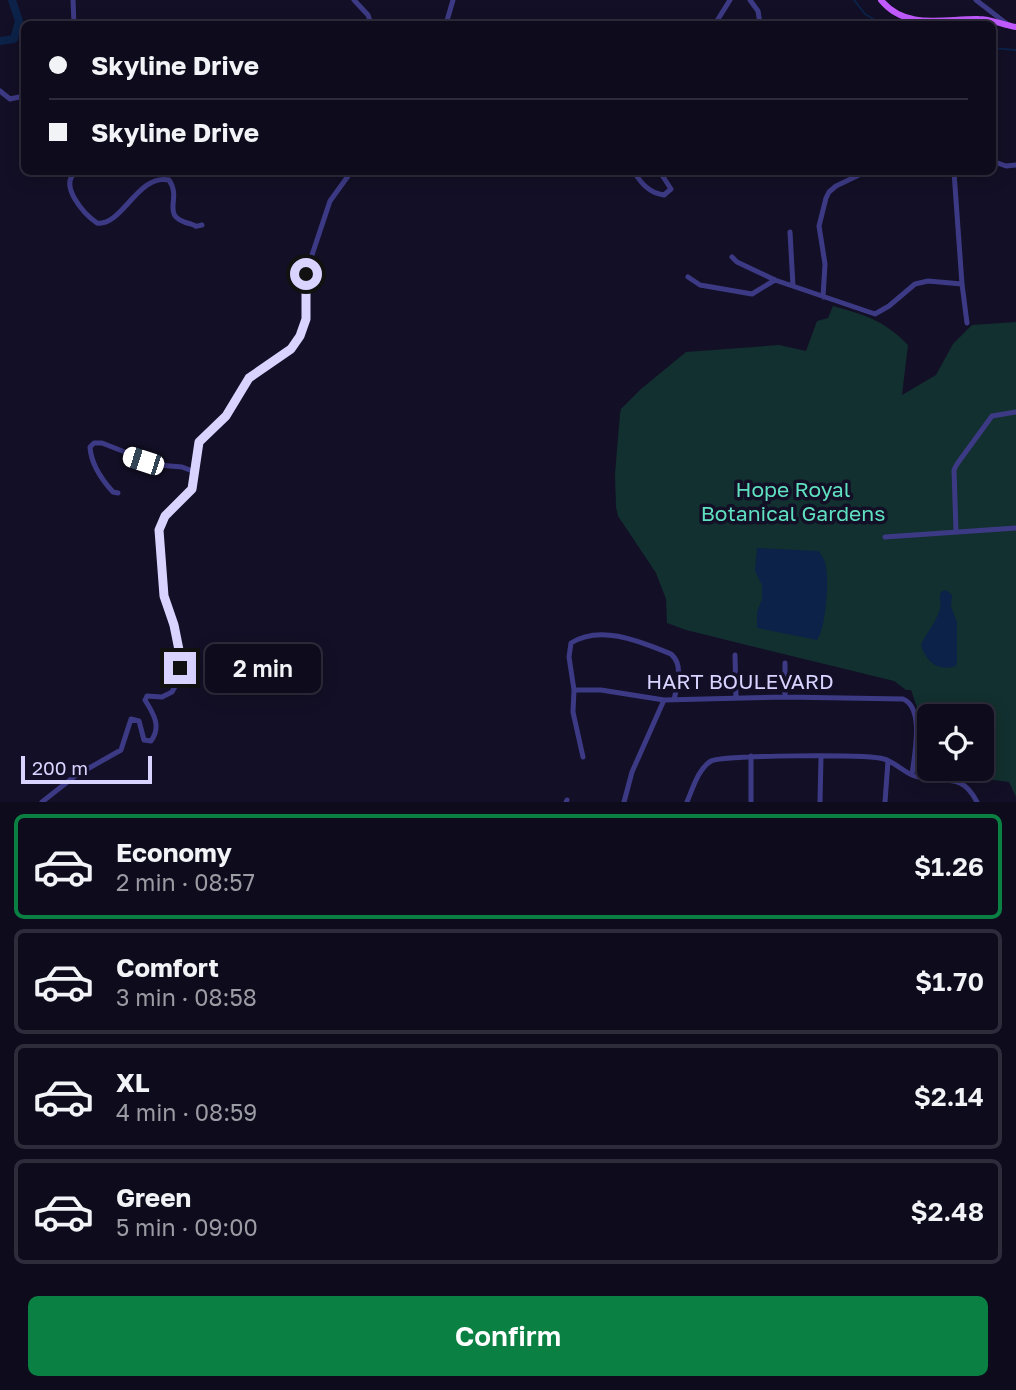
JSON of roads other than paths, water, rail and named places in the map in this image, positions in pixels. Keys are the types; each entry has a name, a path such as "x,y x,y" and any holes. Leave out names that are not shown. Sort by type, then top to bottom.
{"main road":[{"path":"881,0 900,14 913,19 989,21"}],"street":[{"path":"73,0 74,21"},
{"path":"354,0 370,21"},
{"path":"447,21 453,0"},
{"path":"717,21 730,0"},
{"path":"750,0 758,11 760,21"},
{"path":"976,0 1013,26"},
{"path":"0,91 10,99 21,97"},
{"path":"996,162 1006,166 1016,165"},
{"path":"72,175 69,183 72,194 97,223 108,222 153,182 165,179 169,180 175,191 172,210 175,217 186,224 202,225"},
{"path":"42,802 75,776 121,750 131,719 138,721 144,740 151,741 154,737 155,716 145,700 147,696 162,697 172,692 178,681 180,655 164,596 159,530 165,516 192,489 197,449 204,436 226,416 249,378 291,349 300,336 306,319 307,270 330,201 349,175"},
{"path":"636,175 651,191 664,195 671,189 662,175"},
{"path":"823,297 825,264 819,226 826,198 836,186 859,175"},
{"path":"954,175 967,323"},
{"path":"790,232 793,286"},
{"path":"732,257 775,281 875,314 915,284 928,281 962,284"},
{"path":"688,277 700,285 752,294 775,281"},
{"path":"956,531 954,470 957,464 992,416 1016,412"},
{"path":"118,493 107,486 91,457 90,447 94,443 102,443 158,466 182,467 195,472"},
{"path":"885,537 1016,528"},
{"path":"583,757 573,712 574,690 569,657 571,643 581,637 598,633 650,646 675,657 679,668 674,700"},
{"path":"735,655 736,698"},
{"path":"785,663 785,696"},
{"name":"HART BOULEVARD","path":"574,690 601,690 664,700 785,696 907,700 912,705 917,727 912,775"},
{"path":"624,802 632,772 664,700"},
{"path":"687,802 696,779 705,765 713,759 751,756 884,758 912,775 964,783 977,802"},
{"path":"751,756 751,802"},
{"path":"820,802 821,757"},
{"path":"885,802 888,761"}],"water":[{"path":"757,548 819,551 825,563 827,583 825,616 817,640 757,628 762,585 755,571"},
{"path":"946,590 952,595 951,607 957,622 957,661 956,666 950,668 930,661 921,645 938,614 941,592"}],"waterway":[{"path":"0,41 14,39 19,21 12,0"},
{"path":"854,0 865,14 877,21"},
{"path":"996,48 1016,50"}],"park label":[{"name":"Hope Royal Botanical Gardens","path":"793,501"}]}
